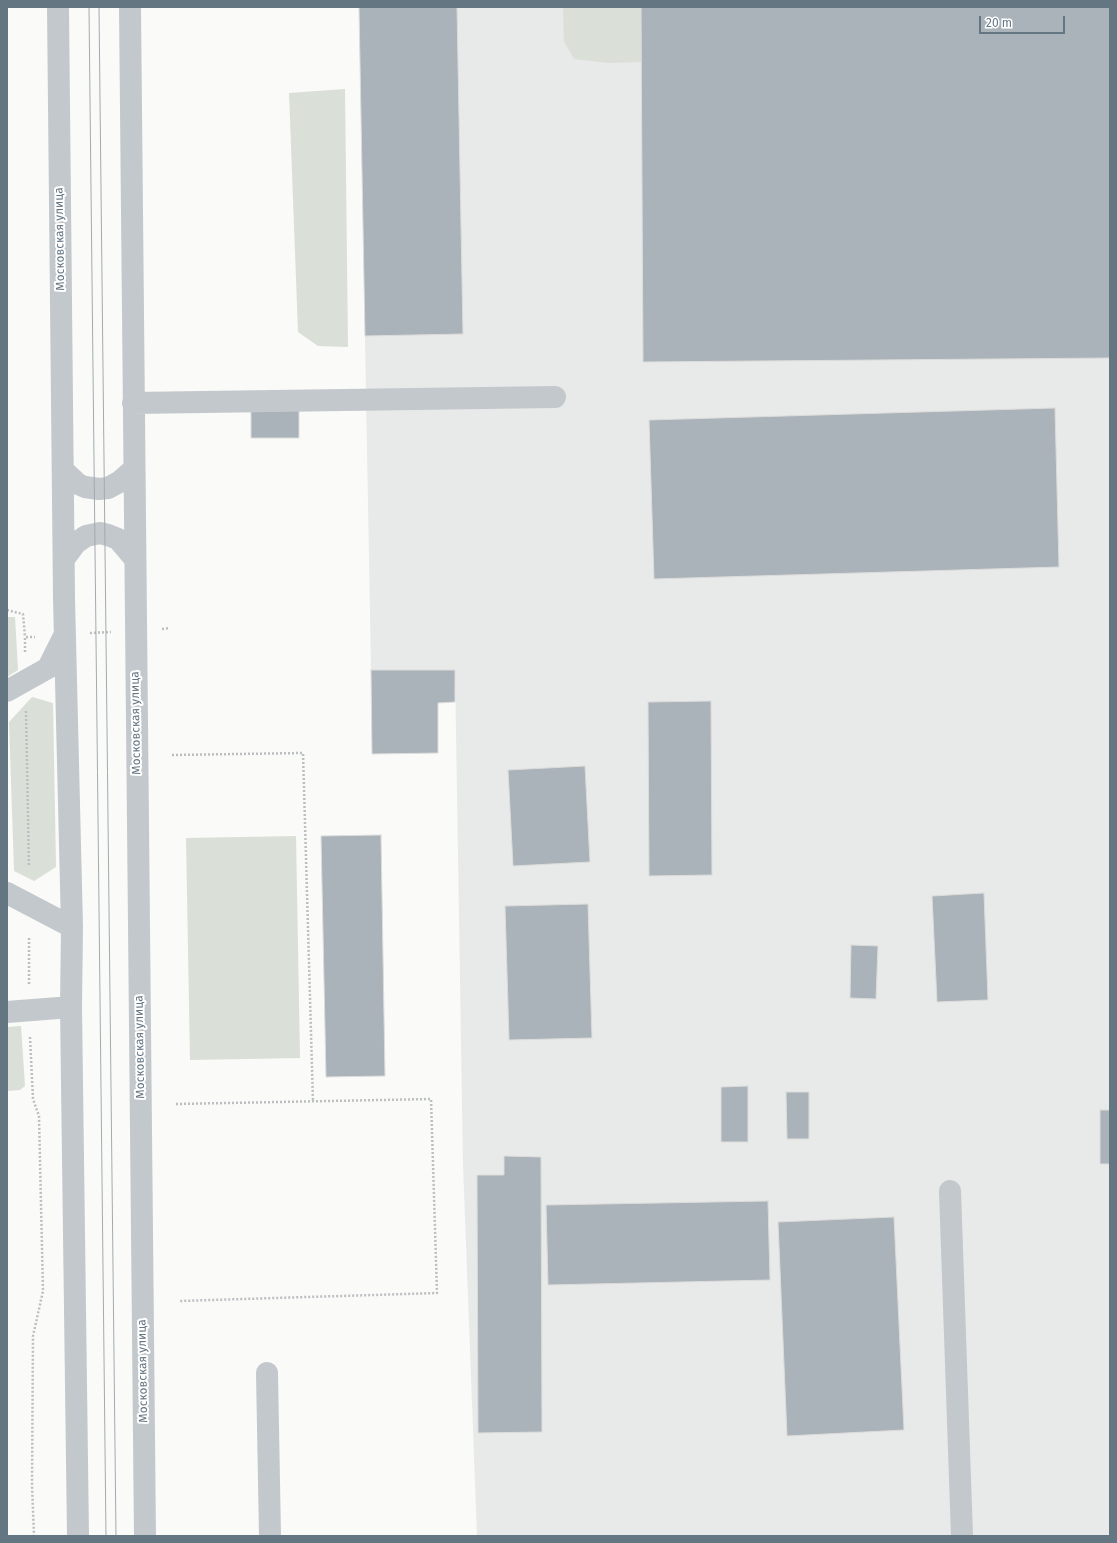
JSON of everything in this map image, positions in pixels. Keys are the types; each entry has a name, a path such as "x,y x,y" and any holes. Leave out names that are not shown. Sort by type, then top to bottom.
{"street":[{"name":"Московская улица","path":"58,7 65,635 72,927 71,1007 78,1536"},
{"name":"Московская улица","path":"130,7 134,558 145,1536"},
{"path":"133,403 555,397"},
{"path":"63,470 78,484 85,487 99,489 108,488 119,482 134,469"},
{"path":"64,559 76,543 86,536 100,533 118,539 134,558"},
{"path":"7,691 48,668 65,635"},
{"path":"7,892 72,927"},
{"path":"7,1012 71,1007"},
{"path":"950,1191 962,1536"},
{"path":"267,1372 270,1536"}],"path":[{"path":"7,610 23,614 24,637"},
{"path":"172,755 303,753 313,1102"},
{"path":"29,938 29,1011 33,1100 39,1116 43,1291 33,1336 32,1485 34,1536"},
{"path":"176,1104 431,1099 437,1293 179,1301"}],"shaded area":[{"path":"359,7 1110,7 1110,1536 477,1536 463,1165 455,670 371,670"},
{"path":"563,7 641,7 641,62 608,63 574,59 564,41"},
{"path":"345,89 348,347 318,346 298,332 289,93"},
{"path":"7,617 15,617 18,670 7,677"},
{"path":"32,697 53,703 56,867 34,881 14,871 9,722"},
{"path":"296,836 300,1058 190,1060 186,838"},
{"path":"21,1026 25,1086 20,1090 7,1091 7,1027"}],"building":[{"path":"359,7 457,7 463,334 365,336"},
{"path":"641,7 1110,7 1110,358 643,362"},
{"path":"251,407 299,407 299,438 251,438"},
{"path":"1055,408 1059,567 654,579 649,420"},
{"path":"371,670 455,670 455,702 438,703 438,753 372,754"},
{"path":"711,701 712,875 649,876 648,702"},
{"path":"585,766 590,862 513,866 508,770"},
{"path":"381,835 385,1076 326,1077 321,836"},
{"path":"984,893 988,1000 937,1002 932,896"},
{"path":"588,904 592,1038 509,1040 505,906"},
{"path":"851,945 878,946 876,999 850,998"},
{"path":"748,1086 748,1142 721,1142 721,1087"},
{"path":"786,1092 809,1092 809,1139 787,1139"},
{"path":"1100,1110 1110,1110 1110,1164 1100,1164"},
{"path":"504,1156 541,1157 542,1432 478,1433 477,1175 504,1175"},
{"path":"768,1201 770,1280 548,1285 546,1205"},
{"path":"894,1217 904,1430 787,1436 778,1222"}],"tram line":[{"path":"89,7 106,1536"},
{"path":"99,7 116,1536"}]}
